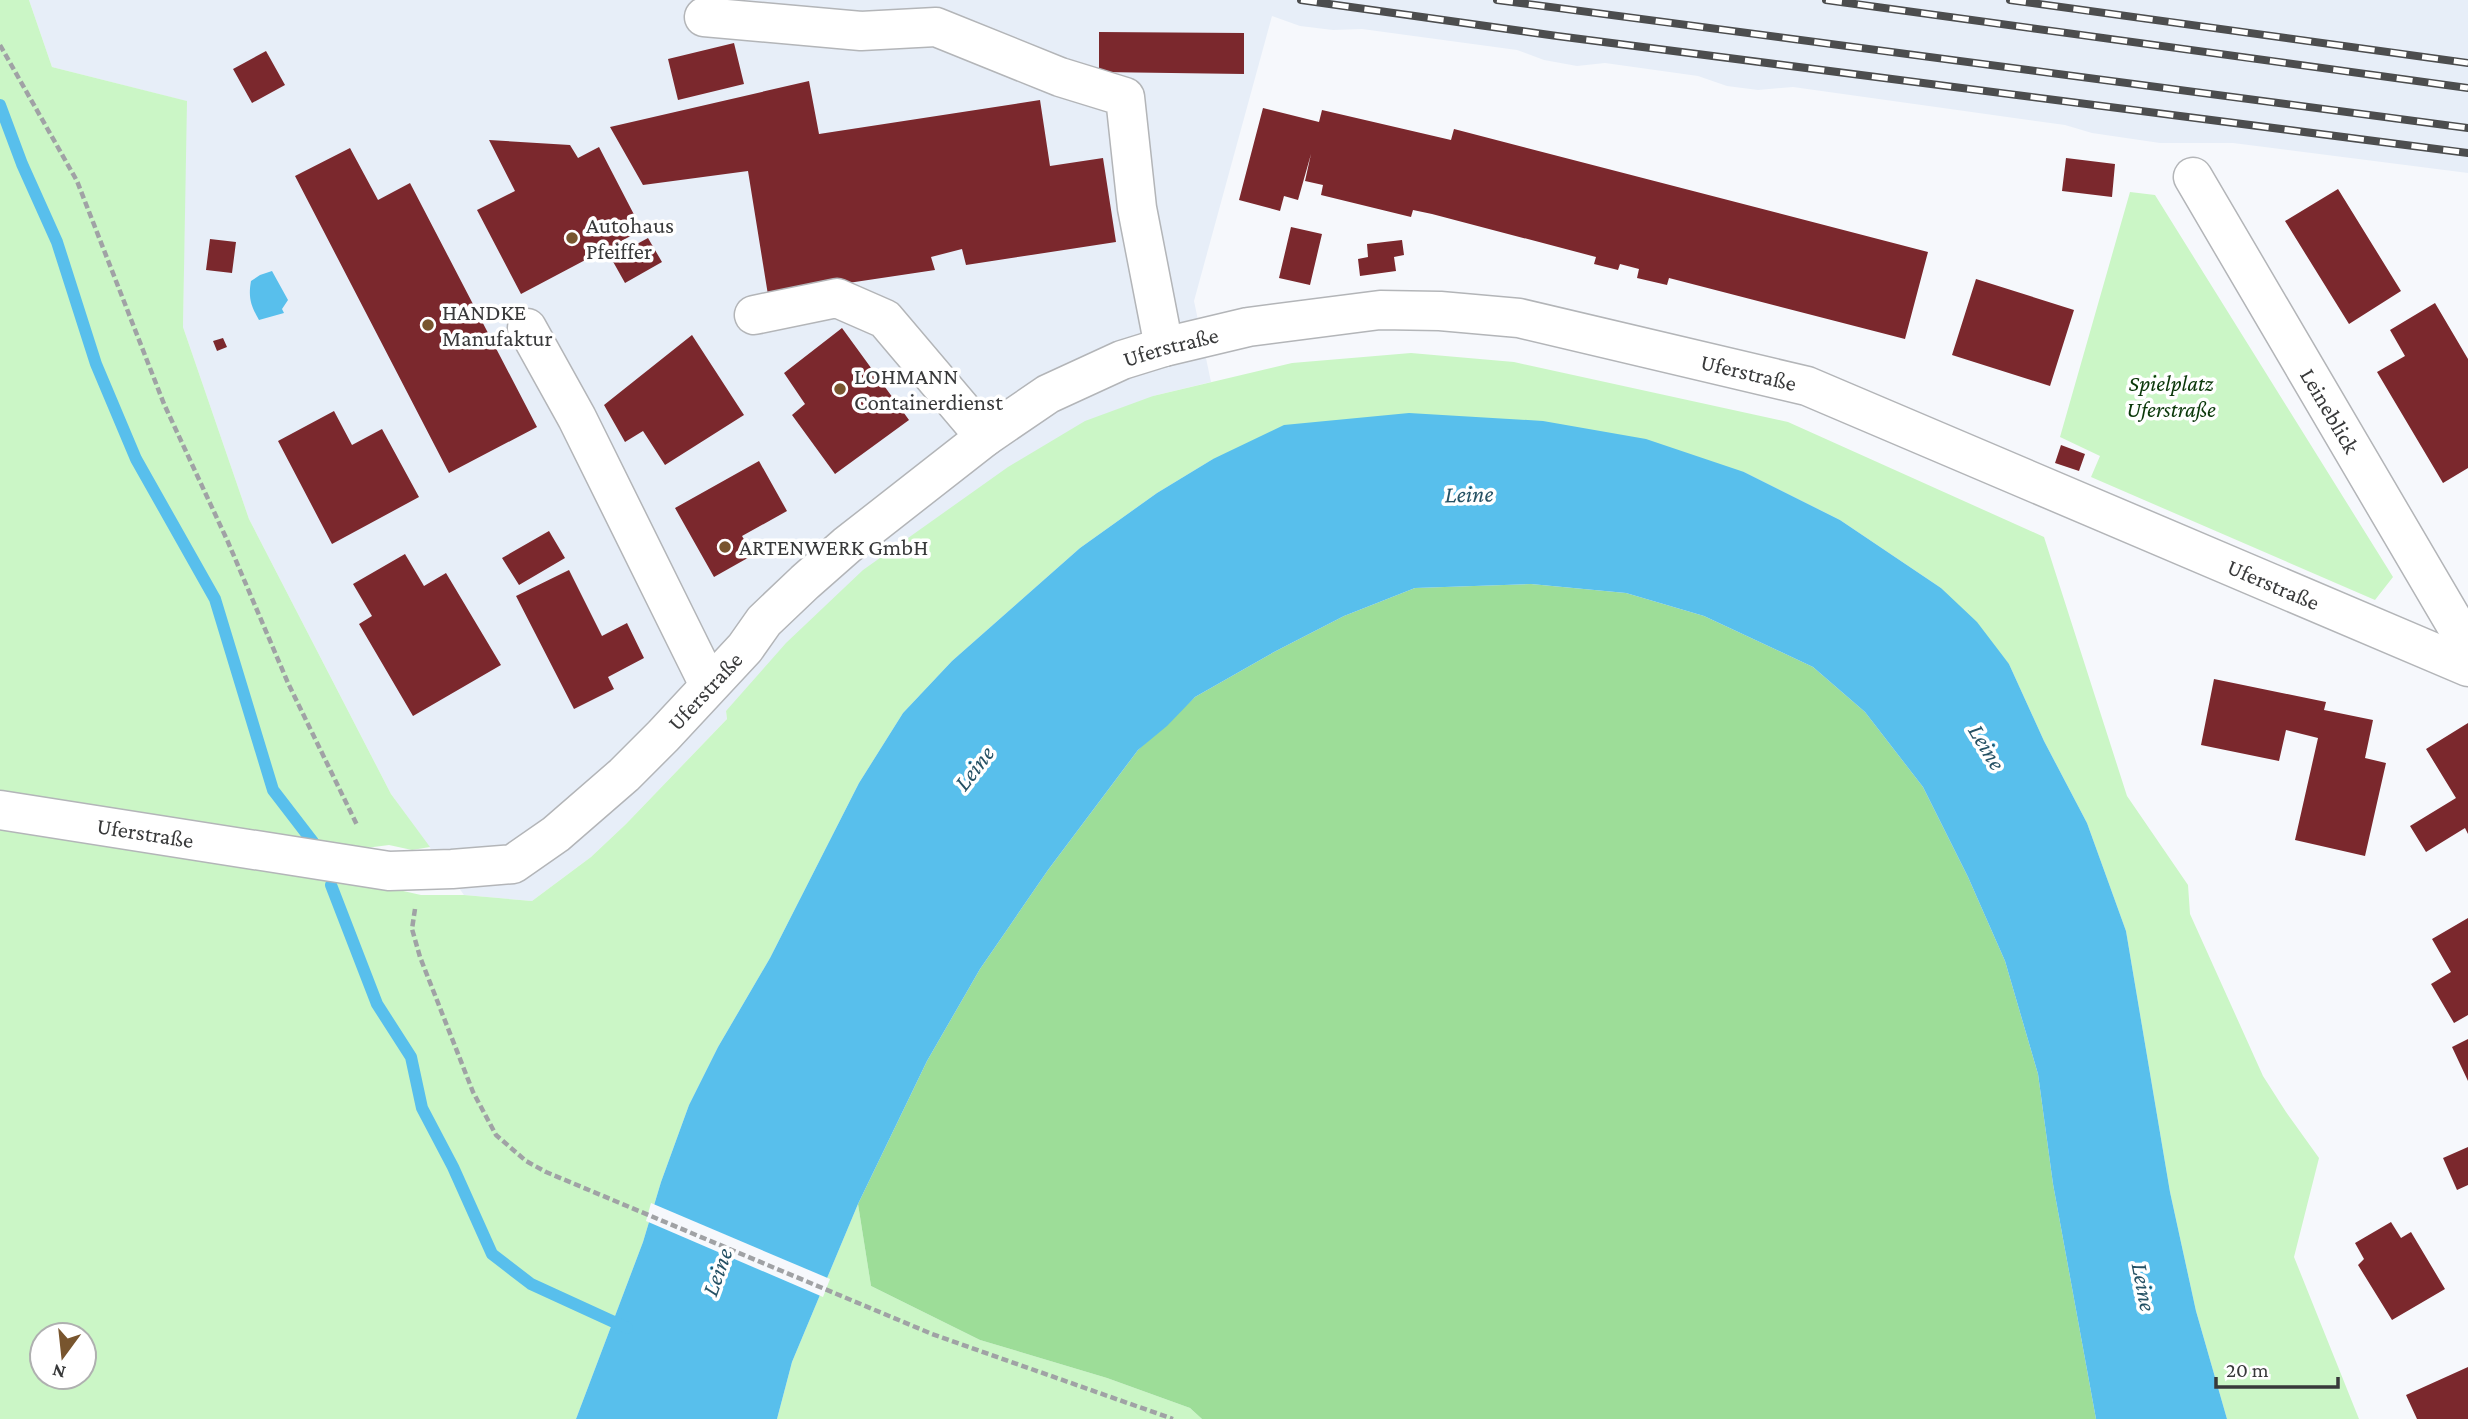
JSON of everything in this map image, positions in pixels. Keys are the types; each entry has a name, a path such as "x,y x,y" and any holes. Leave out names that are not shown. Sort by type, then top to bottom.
{"street":[{"path":"704,17 861,31 936,27 1060,77 1125,97 1137,208 1164,347"},
{"name":"Leineblick","path":"2193,177 2468,646"},
{"path":"754,315 836,298 885,319 985,437"},
{"name":"Uferstraße","path":"0,810 389,871 513,864 556,834 624,775 745,648 764,621 847,545 985,437 1048,394 1122,360 1164,347 1248,327 1380,310 1440,311 1519,318 1807,386 2468,667"},
{"path":"527,328 577,418 709,685"}],"path":[{"path":"0,45 77,181 164,404 228,542 288,683 354,820 416,908 412,929 420,957 479,1102 496,1135 526,1161 546,1172 903,1322 1173,1419"}],"shaded area":[{"path":"29,0 2468,0 2468,173 2233,143 2160,143 2092,133 2065,125 1793,87 1758,90 1727,86 1698,76 1605,63 1577,66 1544,60 1517,50 1362,29 1333,30 1300,26 1272,16 1194,301 1211,382 1153,396 726,711 727,719 626,824 591,857 532,901 464,895 391,794 249,519 183,327 186,101 52,67"}],"green space":[{"path":"0,0 29,0 52,67 187,101 183,327 249,519 391,794 430,847 412,850 389,845 358,849 0,794"},
{"name":"Spielplatz Uferstraße","path":"2130,192 2155,195 2393,577 2375,600 2091,477 2100,456 2060,437"},
{"path":"1411,353 1514,362 1788,422 2044,537 2127,796 2188,885 2190,914 2263,1076 2319,1158 2294,1257 2359,1419 2227,1419 2196,1311 2170,1192 2126,931 2087,823 2044,741 2009,664 1941,588 1840,520 1744,472 1213,459 1157,493 1080,548 952,661 903,713 859,783 770,958 718,1047 689,1105 643,1242 576,1419 0,1419 0,826 381,886 421,895 464,895 532,901 591,857 626,824 727,719 726,711 786,643 863,570 1008,467 1085,421 1153,396 1292,363"},
{"path":"1531,584 1626,593 1704,616 1813,667 1865,712 1923,787 1968,877 2005,961 2038,1074 2053,1184 2096,1419 1202,1419 1190,1408 1107,1378 980,1340 871,1286 858,1204 927,1061 980,969 1048,870 1138,750 1195,697 1344,616 1415,588"},
{"path":"858,1204 871,1286 980,1340 1107,1378 1190,1408 1202,1419 777,1419 792,1362"}],"water":[{"path":"272,271 288,300 282,309 284,313 259,320 251,302 251,281"},
{"name":"Leine","path":"1409,413 1543,421 1646,439 1744,472 1840,520 1941,588 1977,622 2009,664 2044,741 2087,823 2126,931 2170,1192 2196,1311 2227,1419 2096,1419 2053,1184 2038,1074 2005,961 1968,877 1923,787 1865,712 1813,667 1704,616 1626,593 1531,584 1415,588 1344,616 1195,697 1167,726 1138,750 1048,870 980,969 927,1061 858,1204 792,1362 777,1419 576,1419 643,1242 689,1105 718,1047 770,958 859,783 903,713 952,661 1080,548 1157,493 1213,459 1284,425"}],"pier":[{"path":"651,1203 830,1279 823,1297 646,1221"}],"building":[{"path":"1099,32 1244,33 1244,74 1099,72"},
{"path":"734,43 744,84 678,100 668,59"},
{"path":"266,51 285,85 252,103 233,69"},
{"path":"809,81 819,134 1040,100 1050,166 1103,158 1116,242 966,265 962,249 931,257 935,270 768,295 748,171 643,185 610,127"},
{"path":"1263,108 1319,122 1322,110 1451,140 1454,129 1928,252 1905,339 1669,278 1667,285 1637,278 1639,269 1620,264 1618,270 1594,264 1596,257 1432,214 1413,210 1411,217 1321,195 1323,185 1305,181 1311,154 1298,200 1284,196 1280,211 1239,200"},
{"path":"489,140 570,145 578,158 599,147 642,230 521,294 477,210 515,191"},
{"path":"350,148 378,200 410,183 537,427 449,473 295,176"},
{"path":"2066,158 2115,164 2112,197 2062,191"},
{"path":"2338,189 2401,291 2349,324 2285,221"},
{"path":"1291,227 1322,234 1310,285 1279,278"},
{"path":"648,238 662,262 625,283 611,258"},
{"path":"210,239 236,242 232,273 206,270"},
{"path":"1402,240 1404,255 1394,257 1396,271 1360,276 1358,259 1368,257 1367,244"},
{"path":"1976,279 2074,310 2050,386 1952,355"},
{"path":"2435,303 2468,359 2468,468 2443,483 2377,372 2405,356 2390,330"},
{"name":"LOHMANN Containerdienst","path":"842,328 909,420 835,474 792,415 805,404 784,373"},
{"path":"692,335 744,415 665,465 643,431 625,442 604,405"},
{"path":"223,338 227,347 217,351 213,341"},
{"path":"334,411 352,445 382,429 419,497 332,544 278,441"},
{"path":"2061,445 2085,454 2079,471 2055,463"},
{"path":"759,461 787,511 742,536 753,555 714,577 675,508"},
{"path":"549,531 565,558 519,585 502,558"},
{"path":"405,554 424,586 446,573 501,665 413,716 359,624 372,616 353,584"},
{"path":"569,570 602,636 627,623 644,658 608,677 614,689 574,709 516,596"},
{"path":"2214,679 2326,702 2324,710 2373,720 2365,758 2386,763 2365,856 2295,840 2318,738 2286,730 2279,761 2201,745"},
{"path":"2468,723 2468,834 2465,828 2426,852 2410,826 2456,798 2426,749"},
{"path":"2468,918 2468,1015 2454,1023 2431,984 2451,972 2432,939"},
{"path":"2468,1039 2468,1081 2452,1047"},
{"path":"2468,1147 2468,1185 2457,1190 2443,1158"},
{"path":"2391,1222 2401,1238 2411,1232 2445,1289 2392,1320 2358,1265 2364,1259 2355,1243"},
{"path":"2468,1367 2468,1419 2417,1419 2406,1395"}],"waterway":[{"path":"0,105 22,164 57,242 96,364 136,459 215,599 273,790 313,842"},
{"path":"331,885 377,1004 411,1057 422,1108 453,1167 492,1254 531,1284 627,1328"}],"railway":[{"path":"1301,0 1557,36 2468,153"},
{"path":"1497,0 2468,128"},
{"path":"1826,0 2468,88"},
{"path":"2010,0 2468,63"}],"place":[{"name":"Autohaus Pfeiffer","path":"572,238"},
{"name":"HANDKE Manufaktur","path":"428,325"},
{"name":"LOHMANN Containerdienst","path":"840,389"},
{"name":"ARTENWERK GmbH","path":"725,547"}]}
